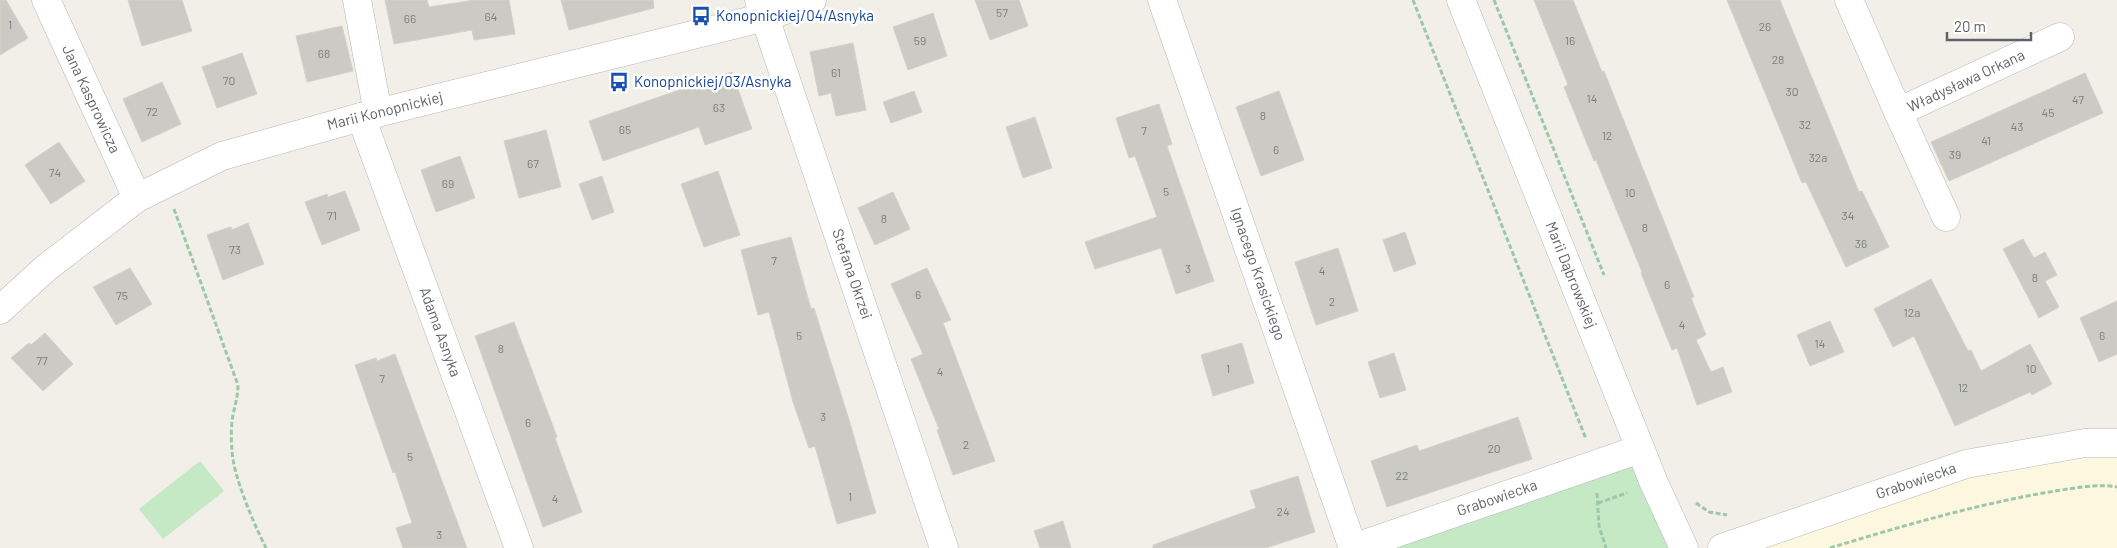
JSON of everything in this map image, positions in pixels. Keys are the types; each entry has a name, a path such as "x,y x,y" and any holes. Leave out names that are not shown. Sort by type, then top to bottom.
{"street":[{"name":"Jana Kasprowicza","path":"46,0 137,198"},
{"name":"Adama Asnyka","path":"357,0 369,115 519,548"},
{"name":"Marii Konopnickiej","path":"0,310 46,268 137,198 222,156 762,9 812,0"},
{"name":"Ignacego Krasickiego","path":"1162,0 1353,548"},
{"name":"Marii Dąbrowskiej","path":"1461,0 1640,450 1684,548"},
{"name":"Władysława Orkana","path":"1849,0 1946,217"},
{"name":"Stefana Okrzei","path":"762,9 944,548"},
{"name":"Władysława Orkana","path":"1898,112 2060,38"},
{"name":"Grabowiecka","path":"1722,548 1966,464 2085,443 2117,443"},
{"name":"Grabowiecka","path":"1353,548 1640,450"}],"path":[{"path":"1413,0 1596,464 1599,526 1606,548"},
{"path":"1494,0 1605,278"},
{"path":"171,201 238,385 238,397 233,416 232,452 239,479 266,548"},
{"path":"1830,548 1946,514 2023,497 2076,488 2117,487"},
{"path":"1598,503 1633,491"},
{"path":"1693,496 1697,504 1709,512 1734,515"}],"shaded area":[{"path":"2117,443 2117,548 1722,548 1966,464"}],"green space":[{"path":"1640,449 1684,548 1353,548"},
{"path":"200,461 224,491 163,539 139,509"}],"building":[{"path":"0,0 6,0 28,38 0,55"},
{"path":"128,0 182,0 192,31 142,46"},
{"path":"385,0 427,0 429,7 475,0 509,0 515,34 474,40 472,30 394,44"},
{"path":"561,0 653,0 654,8 569,30"},
{"path":"975,0 1019,0 1028,26 990,40"},
{"path":"1534,0 1573,0 1602,72 1604,71 1694,297 1691,298 1706,335 1696,340 1711,372 1723,367 1732,392 1697,405 1677,348 1672,350 1642,272 1564,87 1568,85"},
{"path":"1727,0 1780,0 1859,192 1862,191 1889,247 1846,267 1806,182 1802,183"},
{"path":"933,13 947,56 908,70 893,27"},
{"path":"342,26 353,71 307,82 296,36"},
{"path":"853,43 866,110 836,116 831,93 819,96 810,52"},
{"path":"242,53 257,94 217,108 202,67"},
{"path":"732,72 752,129 705,145 699,127 603,161 589,121"},
{"path":"2085,73 2103,113 1949,181 1931,142"},
{"path":"162,82 181,124 142,142 123,99"},
{"path":"914,91 922,112 891,123 883,102"},
{"path":"1279,91 1304,160 1261,176 1236,107"},
{"path":"1159,104 1172,144 1167,146 1214,281 1176,294 1161,248 1095,269 1085,242 1157,217 1135,156 1129,158 1116,118"},
{"path":"1035,117 1052,168 1023,178 1006,127"},
{"path":"546,130 561,187 519,198 504,141"},
{"path":"59,142 85,181 51,204 25,165"},
{"path":"460,156 475,198 436,212 421,170"},
{"path":"718,171 740,235 704,247 681,184"},
{"path":"602,176 614,212 592,220 579,184"},
{"path":"345,191 360,230 322,245 305,202 327,194 328,197"},
{"path":"893,192 910,229 875,245 858,208"},
{"path":"248,223 264,264 223,280 207,235 231,227 232,230"},
{"path":"1405,232 1416,264 1394,272 1383,240"},
{"path":"791,237 811,309 814,308 876,513 837,524 815,446 809,448 793,402 769,312 758,315 741,250"},
{"path":"2023,239 2034,258 2045,252 2057,275 2045,281 2059,307 2039,318 2003,249"},
{"path":"1338,248 1358,311 1316,325 1295,262"},
{"path":"130,268 152,304 116,325 93,287"},
{"path":"927,268 951,320 943,323 995,461 953,475 937,430 939,429 911,359 923,354 891,284"},
{"path":"1931,279 1968,351 1971,350 1981,371 2030,344 2052,384 2032,395 2030,392 1955,426 1914,336 1893,347 1874,309"},
{"path":"2117,301 2117,354 2099,362 2080,318"},
{"path":"1830,321 1844,352 1810,366 1797,335"},
{"path":"514,322 557,437 555,438 582,512 543,527 475,336"},
{"path":"45,333 73,364 43,391 11,358"},
{"path":"1242,343 1254,383 1213,396 1201,355"},
{"path":"1394,353 1406,390 1380,398 1368,362"},
{"path":"395,354 467,548 403,548 396,528 412,523 355,365 376,358 377,361"},
{"path":"1518,417 1532,459 1387,507 1371,461 1417,445 1419,451"},
{"path":"1298,476 1315,532 1266,548 1153,548 1153,545 1256,508 1250,491"},
{"path":"1063,521 1071,548 1040,548 1034,531"}],"place":[{"name":"Konopnickiej/04/Asnyka","path":"701,16"},
{"name":"Konopnickiej/03/Asnyka","path":"619,82"}]}
